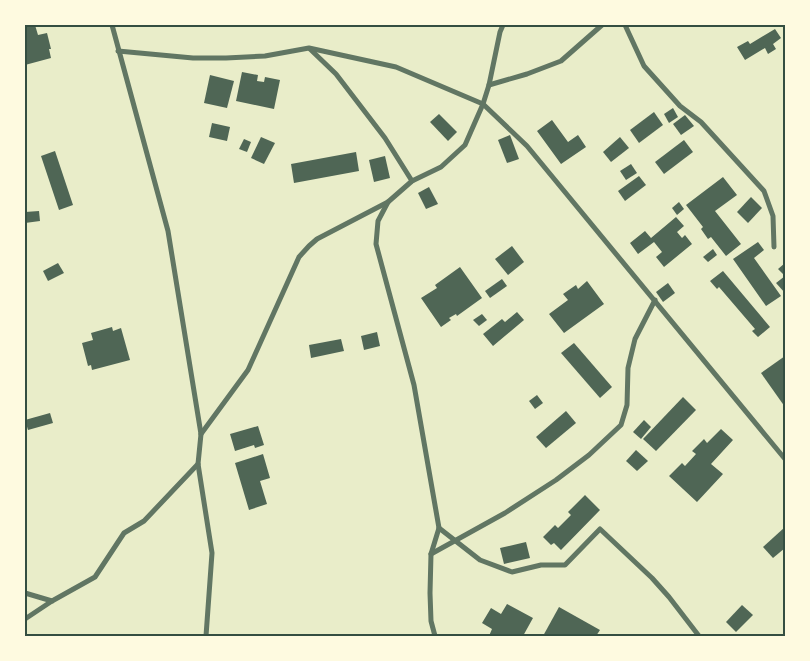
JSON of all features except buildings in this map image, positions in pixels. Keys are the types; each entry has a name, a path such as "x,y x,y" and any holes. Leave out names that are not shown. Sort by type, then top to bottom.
{"street":[{"path":"112,25 168,230 201,434 198,464 212,553 206,636"},
{"path":"201,434 248,370 299,257 308,246 317,239 388,202 412,181 441,167 465,145 483,104 503,25"},
{"path":"489,85 527,74 561,61 602,25"},
{"path":"625,25 644,66 680,106 701,122 764,191 773,216 774,247"},
{"path":"118,51 226,58 265,56 309,48 396,67 483,104 528,146 785,459"},
{"path":"309,48 336,74 385,138 412,181"},
{"path":"388,202 378,220 376,244 414,385 439,528 431,554 431,621 435,636"},
{"path":"431,554 505,513 556,480 621,425 627,406 628,368 635,339 655,300"},
{"path":"25,619 95,576 124,533 144,521 198,464"},
{"path":"439,528 480,560 512,572 541,565 565,565 600,528 669,596 699,636"},
{"path":"25,593 52,601"}]}
